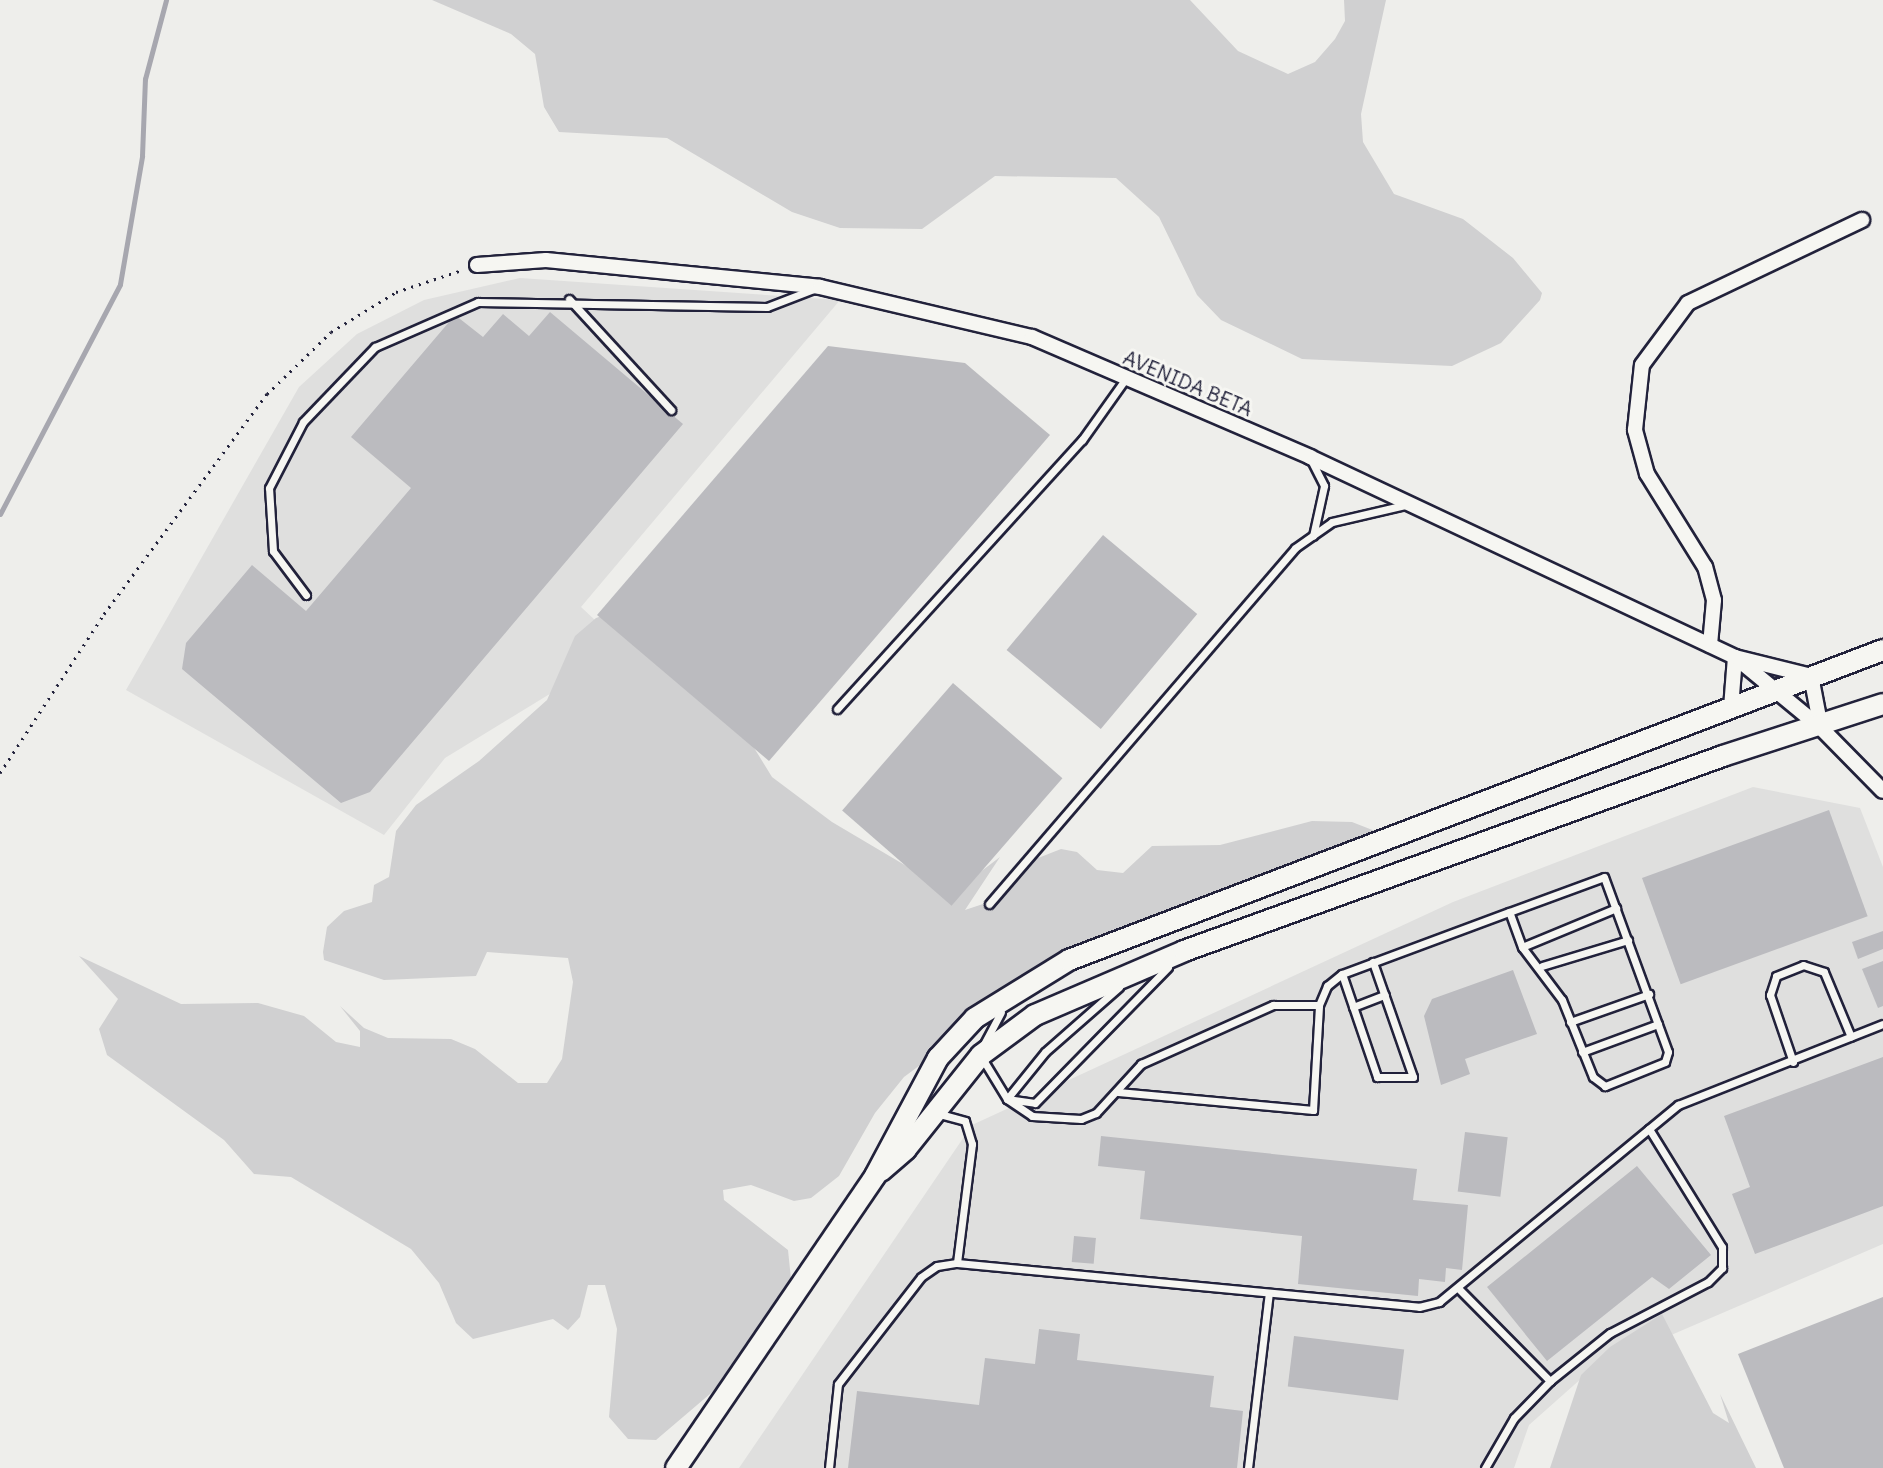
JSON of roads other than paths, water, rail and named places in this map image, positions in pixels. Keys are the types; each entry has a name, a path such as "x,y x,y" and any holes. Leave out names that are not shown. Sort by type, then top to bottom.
{"main road":[{"path":"676,1468 875,1176 938,1058 975,1018 1036,980 1112,942 1883,650"},
{"path":"875,1176 906,1149 981,1055 1035,1015 1184,951 1723,756 1821,728 1883,704"}],"street":[{"path":"1710,645 1714,600 1705,567 1647,474 1635,430 1642,365 1688,303 1862,220"},
{"name":"AVENIDA BETA","path":"477,265 546,260 820,287 1032,337 1412,503 1735,657 1821,728 1883,791"},
{"path":"1731,708 1735,657 1811,676 1821,728"}],"lane":[{"path":"306,595 273,551 268,529 269,488 303,422 375,347 431,318 478,302 569,299 767,307 820,287"},
{"path":"569,299 671,410"},
{"path":"837,709 1082,440 1126,378"},
{"path":"1310,457 1324,486 1313,536"},
{"path":"989,904 1295,548 1332,522 1412,503"},
{"path":"1118,1092 1313,1110 1319,1005 1327,986 1342,974 1373,962 1604,877 1668,1052 1653,1070 1605,1086 1593,1077 1542,966 1522,947 1509,912"},
{"path":"1522,947 1616,908"},
{"path":"1542,966 1628,940"},
{"path":"1007,1099 1035,1103 1184,951"},
{"path":"1342,974 1377,1077 1413,1077 1373,962"},
{"path":"1793,1062 1770,995 1776,976 1803,965 1824,972 1851,1037"},
{"path":"1007,1099 1045,1052 1139,969"},
{"path":"1036,980 996,1016 981,1055 1007,1099 1032,1116 1062,1122 1096,1113 1141,1064 1264,1009 1319,1005"},
{"path":"1570,1022 1649,994"},
{"path":"1353,1007 1385,995"},
{"path":"1582,1052 1658,1024"},
{"path":"829,1468 838,1384 921,1277 957,1263 1419,1307 1458,1288 1678,1105 1883,1024"},
{"path":"933,1112 965,1121 972,1144 957,1263"},
{"path":"1485,1468 1514,1418 1550,1381 1610,1333 1708,1282 1722,1268 1722,1247 1649,1129"},
{"path":"1458,1288 1550,1381"},
{"path":"1248,1468 1269,1293"}],"waterway":[{"path":"0,514 120,284 142,156 145,79 166,0"}]}
